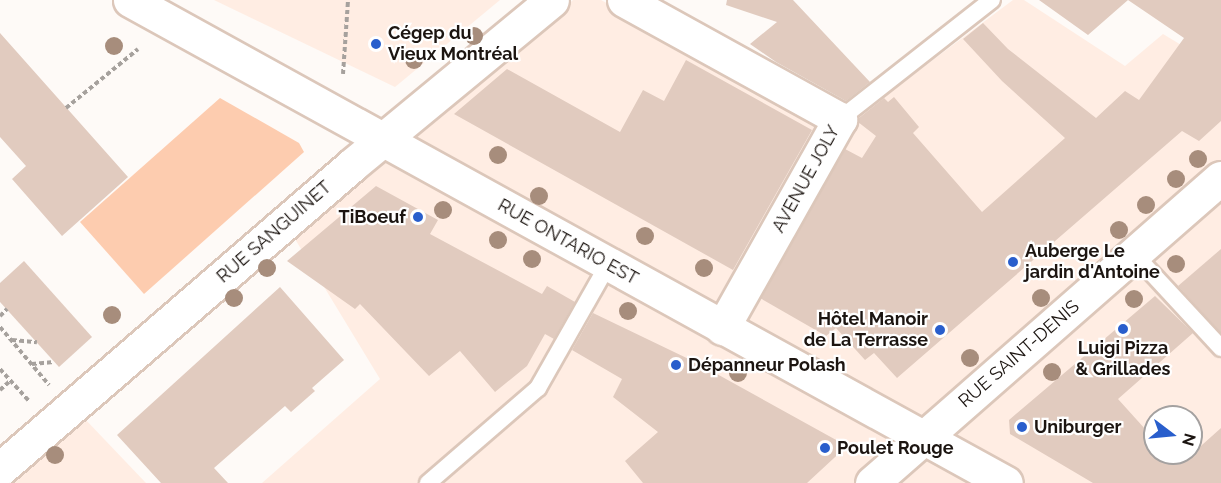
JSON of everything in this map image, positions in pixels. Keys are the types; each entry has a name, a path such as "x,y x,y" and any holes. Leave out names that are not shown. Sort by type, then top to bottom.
{"main road":[{"name":"RUE ONTARIO EST","path":"130,0 1006,483"},
{"name":"RUE SANGUINET","path":"0,469 381,140 552,0"},
{"name":"AVENUE JOLY","path":"624,0 840,119 722,328"},
{"name":"RUE SAINT-DENIS","path":"872,483 1221,178"}],"lane":[{"path":"840,119 992,0"},
{"path":"1134,254 1221,348"},
{"path":"428,483 538,387 608,265"}],"path":[{"path":"343,74 348,0"},
{"path":"66,108 138,49"},
{"path":"0,316 7,309"},
{"path":"0,327 49,385"},
{"path":"12,340 37,342"},
{"path":"32,364 54,362"},
{"path":"0,369 29,402"},
{"path":"0,390 10,381"}],"shaded area":[{"name":"Cégep du Vieux Montréal","path":"214,0 500,0 395,87"},
{"path":"573,0 601,0 842,128 1013,0 1024,0 1125,66 1163,34 1221,69 1221,483 262,483 380,379 295,239"},
{"path":"220,98 299,143 304,152 144,294 80,222"},
{"path":"84,418 146,483 11,483"}],"building":[{"path":"727,0 793,0 870,82 846,101 776,62 750,44 777,22 726,5"},
{"path":"1039,0 1128,0 1088,35"},
{"path":"1128,0 1221,0 1221,121 1199,141 1182,131 897,378 874,353 865,360 836,328 826,336 760,298 845,149 862,158 876,136 858,122 859,118 884,98 888,102 894,97 919,127 913,133 982,212 1065,138 1002,81 963,39 983,23 1008,49 1096,118 1125,91 1139,100 1184,38"},
{"path":"0,33 128,177 62,236 12,179 26,166 0,137"},
{"path":"686,60 812,130 733,270 454,114 507,69 620,132 643,90 664,101"},
{"path":"376,186 438,220 430,234 542,294 547,286 575,302 554,339 545,334 527,366 495,392 460,351 429,376 360,304 355,309 287,261"},
{"path":"1221,249 1221,333 1178,286"},
{"path":"24,261 92,337 59,367 0,302 0,283"},
{"path":"280,287 344,360 312,388 315,391 291,412 285,406 214,468 228,483 161,483 117,435"},
{"path":"1155,296 1193,333 1118,399 1143,427 1143,465 1203,465 1203,444 1221,428 1221,483 1093,483 1010,434 1009,420"},
{"path":"593,313 697,363 847,446 807,483 643,483 625,461 658,432 613,397 622,379 572,350"}],"place":[{"name":"Cégep du Vieux Montréal","path":"376,44"},
{"name":"TiBoeuf","path":"418,217"},
{"name":"Auberge Le jardin d'Antoine","path":"1013,262"},
{"name":"Luigi Pizza & Grillades","path":"1123,329"},
{"name":"Hôtel Manoir de La Terrasse","path":"940,330"},
{"name":"Dépanneur Polash","path":"676,365"},
{"name":"Uniburger","path":"1022,427"},
{"name":"Poulet Rouge","path":"825,448"}]}
